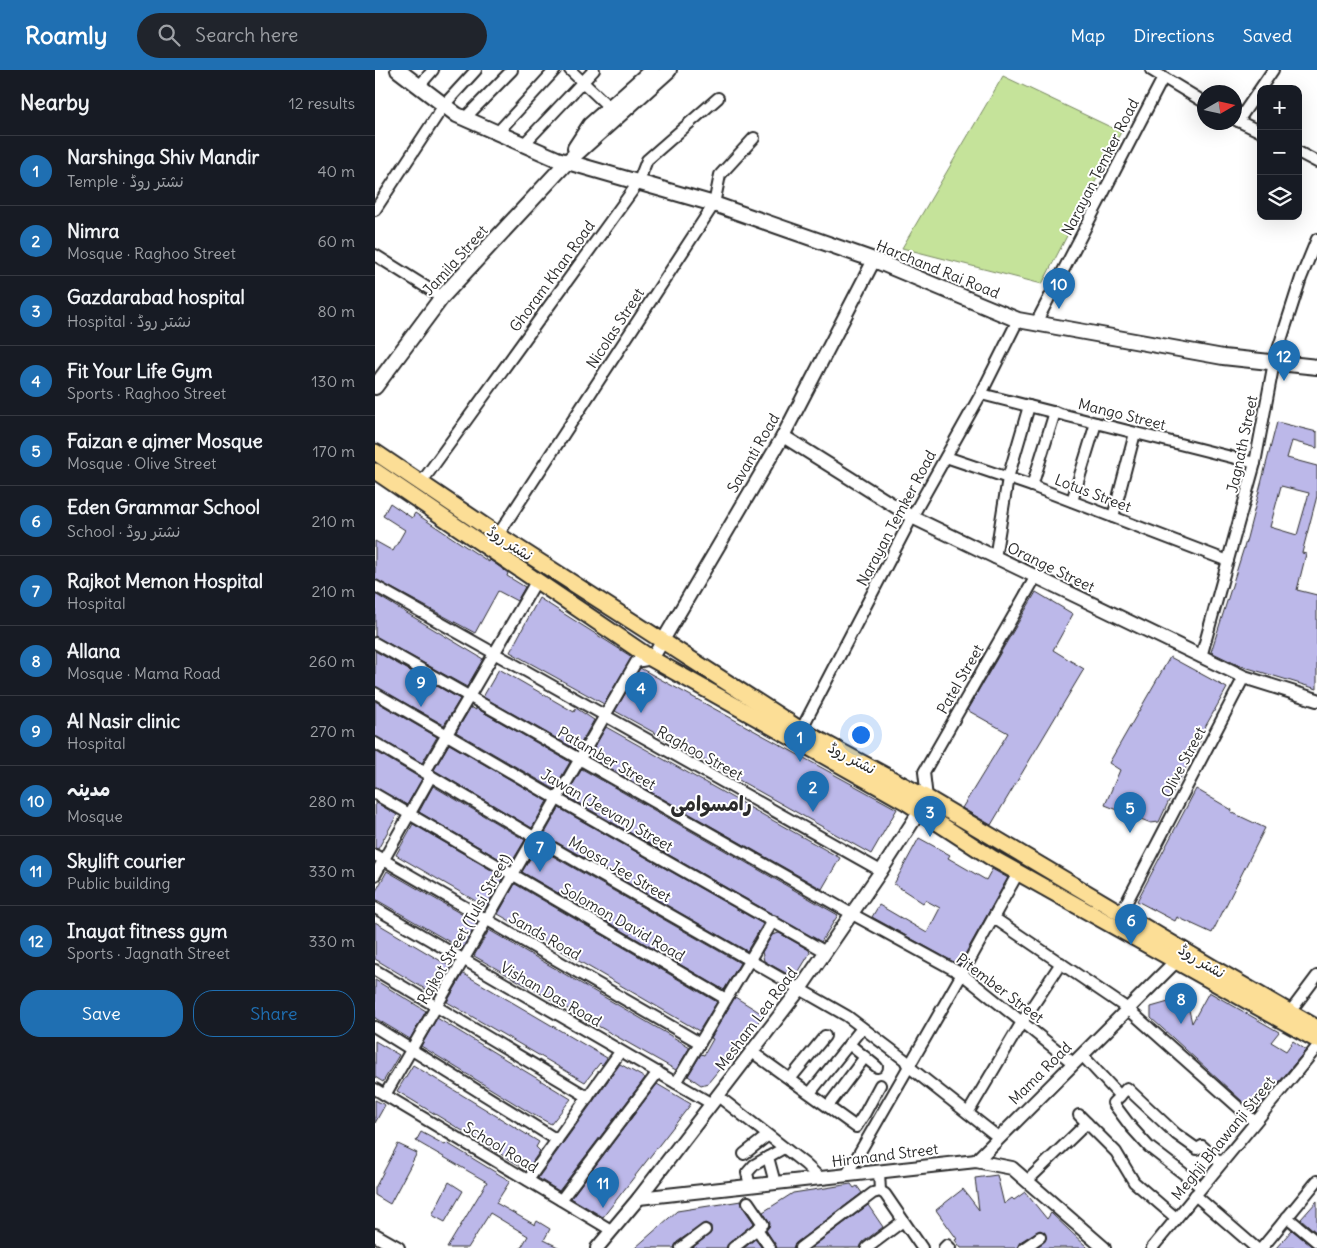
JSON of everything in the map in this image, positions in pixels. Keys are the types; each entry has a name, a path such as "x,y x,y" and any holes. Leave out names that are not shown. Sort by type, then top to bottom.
{"main road":[{"name":"Harchand Rai Road","path":"398,70 465,118 562,160 714,204 874,260 1018,320 1223,357 1317,367"},
{"name":"Jamila Street","path":"375,387 442,297 562,160 590,125 652,70"},
{"name":"Jamila Street","path":"562,160 669,70"},
{"name":"نشتر روڈ","path":"375,452 662,642 924,805 992,858 1317,1040"},
{"name":"نشتر روڈ","path":"375,470 652,658 1121,913 1317,1028"}],"street":[{"path":"419,86 433,70"},
{"path":"375,210 445,105 476,70"},
{"path":"465,118 512,70"},
{"path":"497,133 555,70"},
{"path":"570,70 609,107"},
{"path":"523,144 594,70"},
{"path":"1151,70 1197,97"},
{"path":"1242,112 1273,70"},
{"name":"Narayan Temker Road","path":"1036,323 1163,78"},
{"name":"Ghoram Khan Road","path":"421,483 638,183 647,160 718,98"},
{"path":"1242,123 1257,130"},
{"name":"Nicolas Street","path":"498,535 714,204 719,175 754,138"},
{"path":"1302,154 1317,162"},
{"name":"Jagnath Street","path":"1201,657 1255,463 1274,362 1301,278 1317,239"},
{"path":"375,255 442,297"},
{"name":"Savanti Road","path":"652,658 783,436 874,260"},
{"name":"Narayan Temker Road","path":"801,730 912,517 981,394 1018,320"},
{"name":"Mango Street","path":"981,394 1255,463"},
{"path":"995,558 1008,478 1029,406"},
{"path":"1032,486 1055,412"},
{"path":"1072,501 1096,423"},
{"path":"1113,517 1135,433"},
{"name":"Orange Street","path":"783,436 912,517 1035,578 1244,677 1317,700"},
{"name":"Lotus Street","path":"945,457 1032,486 1228,561"},
{"name":"Patel Street","path":"924,805 924,772 1035,578"},
{"path":"375,876 379,857 409,815 447,735 537,580"},
{"name":"Raghoo Street","path":"375,586 881,871"},
{"name":"Patamber Street","path":"375,643 851,914"},
{"name":"Rajkot Street (Tulsi Street)","path":"385,1095 636,662 652,658"},
{"name":"Olive Street","path":"1121,913 1244,677"},
{"name":"Jawan (Jeevan) Street","path":"375,693 826,952"},
{"name":"Moosa Jee Street","path":"375,743 534,837 847,1016 905,1060 908,1066 998,1137"},
{"name":"Solomon David Road","path":"375,794 726,999"},
{"name":"Mesham Lea Road","path":"597,1248 639,1198 800,989 924,805"},
{"name":"Sands Road","path":"379,857 700,1043"},
{"path":"846,1176 1018,873"},
{"name":"Vishan Das Road","path":"375,908 620,1052 676,1083 715,1100 784,1148 821,1179"},
{"name":"Pitember Street","path":"851,914 962,974 1022,1022 1077,1059 1120,1096"},
{"path":"994,918 1128,1009 1255,1122"},
{"path":"676,1083 773,921"},
{"name":"Mama Road","path":"976,1161 1176,961"},
{"path":"968,1114 1022,1022 1061,963"},
{"path":"375,970 588,1097"},
{"path":"1290,1012 1317,976"},
{"path":"375,1027 557,1140"},
{"path":"810,1093 862,1028"},
{"path":"790,1079 825,1036"},
{"path":"849,1044 877,1067"},
{"name":"Meghji Bhawanji Street","path":"1152,1248 1317,1047"},
{"path":"528,1180 620,1052"},
{"path":"752,1052 856,1127 880,1085"},
{"path":"828,1106 865,1057"},
{"path":"561,1200 658,1072"},
{"path":"1221,1163 1202,1146 1197,1149 1176,1134 1127,1088 1113,1103 1131,1128 1149,1147 1257,1248"},
{"name":"School Road","path":"375,1089 611,1230"},
{"path":"1027,1181 1083,1119 1116,1152 1134,1182 1176,1218"},
{"path":"744,1154 767,1136"},
{"path":"750,1186 747,1173 754,1166 784,1148"},
{"path":"768,1157 775,1184"},
{"name":"Hiranand Street","path":"639,1198 976,1161 1012,1168 1104,1248"},
{"path":"879,1172 880,1191"},
{"path":"1262,1248 1317,1181"},
{"path":"800,1248 873,1193 880,1191 885,1194 922,1248"},
{"path":"733,1248 763,1224 748,1202"},
{"path":"1287,1217 1317,1242"},
{"path":"867,1248 903,1221"},
{"path":"757,1229 770,1248"},
{"path":"681,1248 705,1230"},
{"path":"375,1235 398,1248"},
{"path":"1025,1248 1040,1237"},
{"path":"944,1248 947,1245 950,1248"}],"green space":[{"path":"1003,76 1121,132 1042,284 902,248"}],"building":[{"path":"1277,422 1317,432 1317,448 1292,441 1287,458 1317,466 1317,496 1302,553 1306,554 1297,590 1317,595 1317,689 1238,665 1211,652 1247,538","holes":["1281,486 1309,493 1297,535 1270,527"]},
{"path":"390,503 412,518 415,513 508,573 507,576 525,587 517,601 498,591 475,633 375,579 375,541 393,551 405,530 383,516"},
{"path":"1036,592 1073,614 1053,650 1084,669 991,825 962,808 1008,733 967,710"},
{"path":"375,594 483,659 467,687 375,636"},
{"path":"539,598 632,657 604,704 510,652"},
{"path":"375,651 460,699 444,725 375,686"},
{"path":"1170,657 1227,688 1199,738 1201,739 1159,822 1151,823 1105,805 1120,770 1109,763"},
{"path":"640,668 897,809 871,854 737,779 739,775 722,765 720,769 615,711"},
{"path":"499,669 574,712 576,708 594,720 577,750 483,697"},
{"path":"375,701 437,737 422,763 375,736"},
{"path":"471,707 476,710 476,708 570,762 554,789 456,732"},
{"path":"606,727 840,858 822,889 589,757"},
{"path":"449,744 547,801 532,828 434,770"},
{"path":"375,751 422,779 407,805 375,787"},
{"path":"582,769 838,915 821,942 566,796"},
{"path":"433,786 525,840 510,865 419,812"},
{"path":"1196,789 1232,810 1231,812 1265,828 1212,933 1177,917 1175,921 1137,901"},
{"path":"375,802 397,815 378,849 375,848"},
{"path":"559,808 763,924 747,951 544,835"},
{"path":"413,824 503,877 486,907 396,855"},
{"path":"919,838 950,855 948,858 986,880 992,869 1008,878 959,965 872,917 879,905 927,933 940,908 925,900 923,903 894,884"},
{"path":"537,847 740,963 724,990 522,872"},
{"path":"387,871 477,923 462,949 375,899 375,893"},
{"path":"515,884 717,1002 699,1031 498,914"},
{"path":"375,922 451,967 435,995 375,959"},
{"path":"489,930 690,1047 676,1070 474,956"},
{"path":"779,933 809,950 810,953 796,976 793,977 764,961 762,952 772,935"},
{"path":"463,974 607,1058 602,1065 600,1063 585,1082 447,1002"},
{"path":"375,980 426,1011 410,1039 375,1018"},
{"path":"1209,992 1279,1032 1271,1042 1286,1051 1293,1041 1306,1050 1254,1112 1151,1018 1151,1007 1186,997 1192,1023"},
{"path":"735,997 764,1015 708,1083 701,1085 688,1076 701,1054 704,1055 713,1039 711,1038"},
{"path":"437,1018 571,1099 551,1124 532,1114 421,1046"},
{"path":"375,1041 399,1055 383,1082 375,1077"},
{"path":"620,1064 645,1078 559,1191 538,1178"},
{"path":"413,1065 539,1142 536,1147 540,1151 527,1170 397,1091"},
{"path":"657,1084 691,1104 603,1217 571,1198"},
{"path":"375,1100 385,1105 375,1123"},
{"path":"421,1132 445,1145 447,1143 510,1181 496,1203 535,1225 537,1221 550,1229 544,1240 560,1248 521,1248 528,1236 490,1213 468,1248 447,1248 487,1182 416,1141"},
{"path":"398,1144 417,1153 390,1204 375,1195 375,1188"},
{"path":"997,1175 1004,1204 1025,1192 1047,1219 1051,1213 1088,1248 1036,1248 1046,1239 1045,1233 1040,1230 1020,1242 1017,1248 961,1248 955,1240 957,1239 936,1210 963,1189 979,1210 975,1178"},
{"path":"449,1182 463,1191 445,1222 432,1215"},
{"path":"851,1184 854,1188 857,1186 862,1193 796,1243 793,1248 777,1248 766,1230 770,1223 763,1212 793,1193"},
{"path":"741,1201 742,1206 754,1223 729,1243 726,1248 692,1248 711,1233 711,1226 705,1223 677,1242 674,1248 635,1248 677,1211"},
{"path":"1317,1201 1317,1233 1301,1219"},
{"path":"868,1205 883,1227 863,1242 860,1248 811,1248"},
{"path":"1292,1230 1313,1247 1314,1248 1276,1248"},
{"path":"755,1239 762,1248 744,1248"}],"place":[{"name":"مدینہ","path":"1059,309"},
{"name":"Inayat fitness gym","path":"1284,381"},
{"name":"Al Nasir clinic","path":"421,707"},
{"name":"Fit Your Life Gym","path":"641,713"},
{"name":"Narshinga Shiv Mandir","path":"800,762"},
{"name":"Nimra","path":"813,812"},
{"name":"Faizan e ajmer Mosque","path":"1130,833"},
{"name":"Gazdarabad hospital","path":"930,837"},
{"name":"Rajkot Memon Hospital","path":"540,872"},
{"name":"Eden Grammar School","path":"1131,945"},
{"name":"Allana","path":"1181,1024"},
{"name":"Skylift courier","path":"603,1208"}],"district":[{"name":"رامسوامی","path":"711,803"}]}
